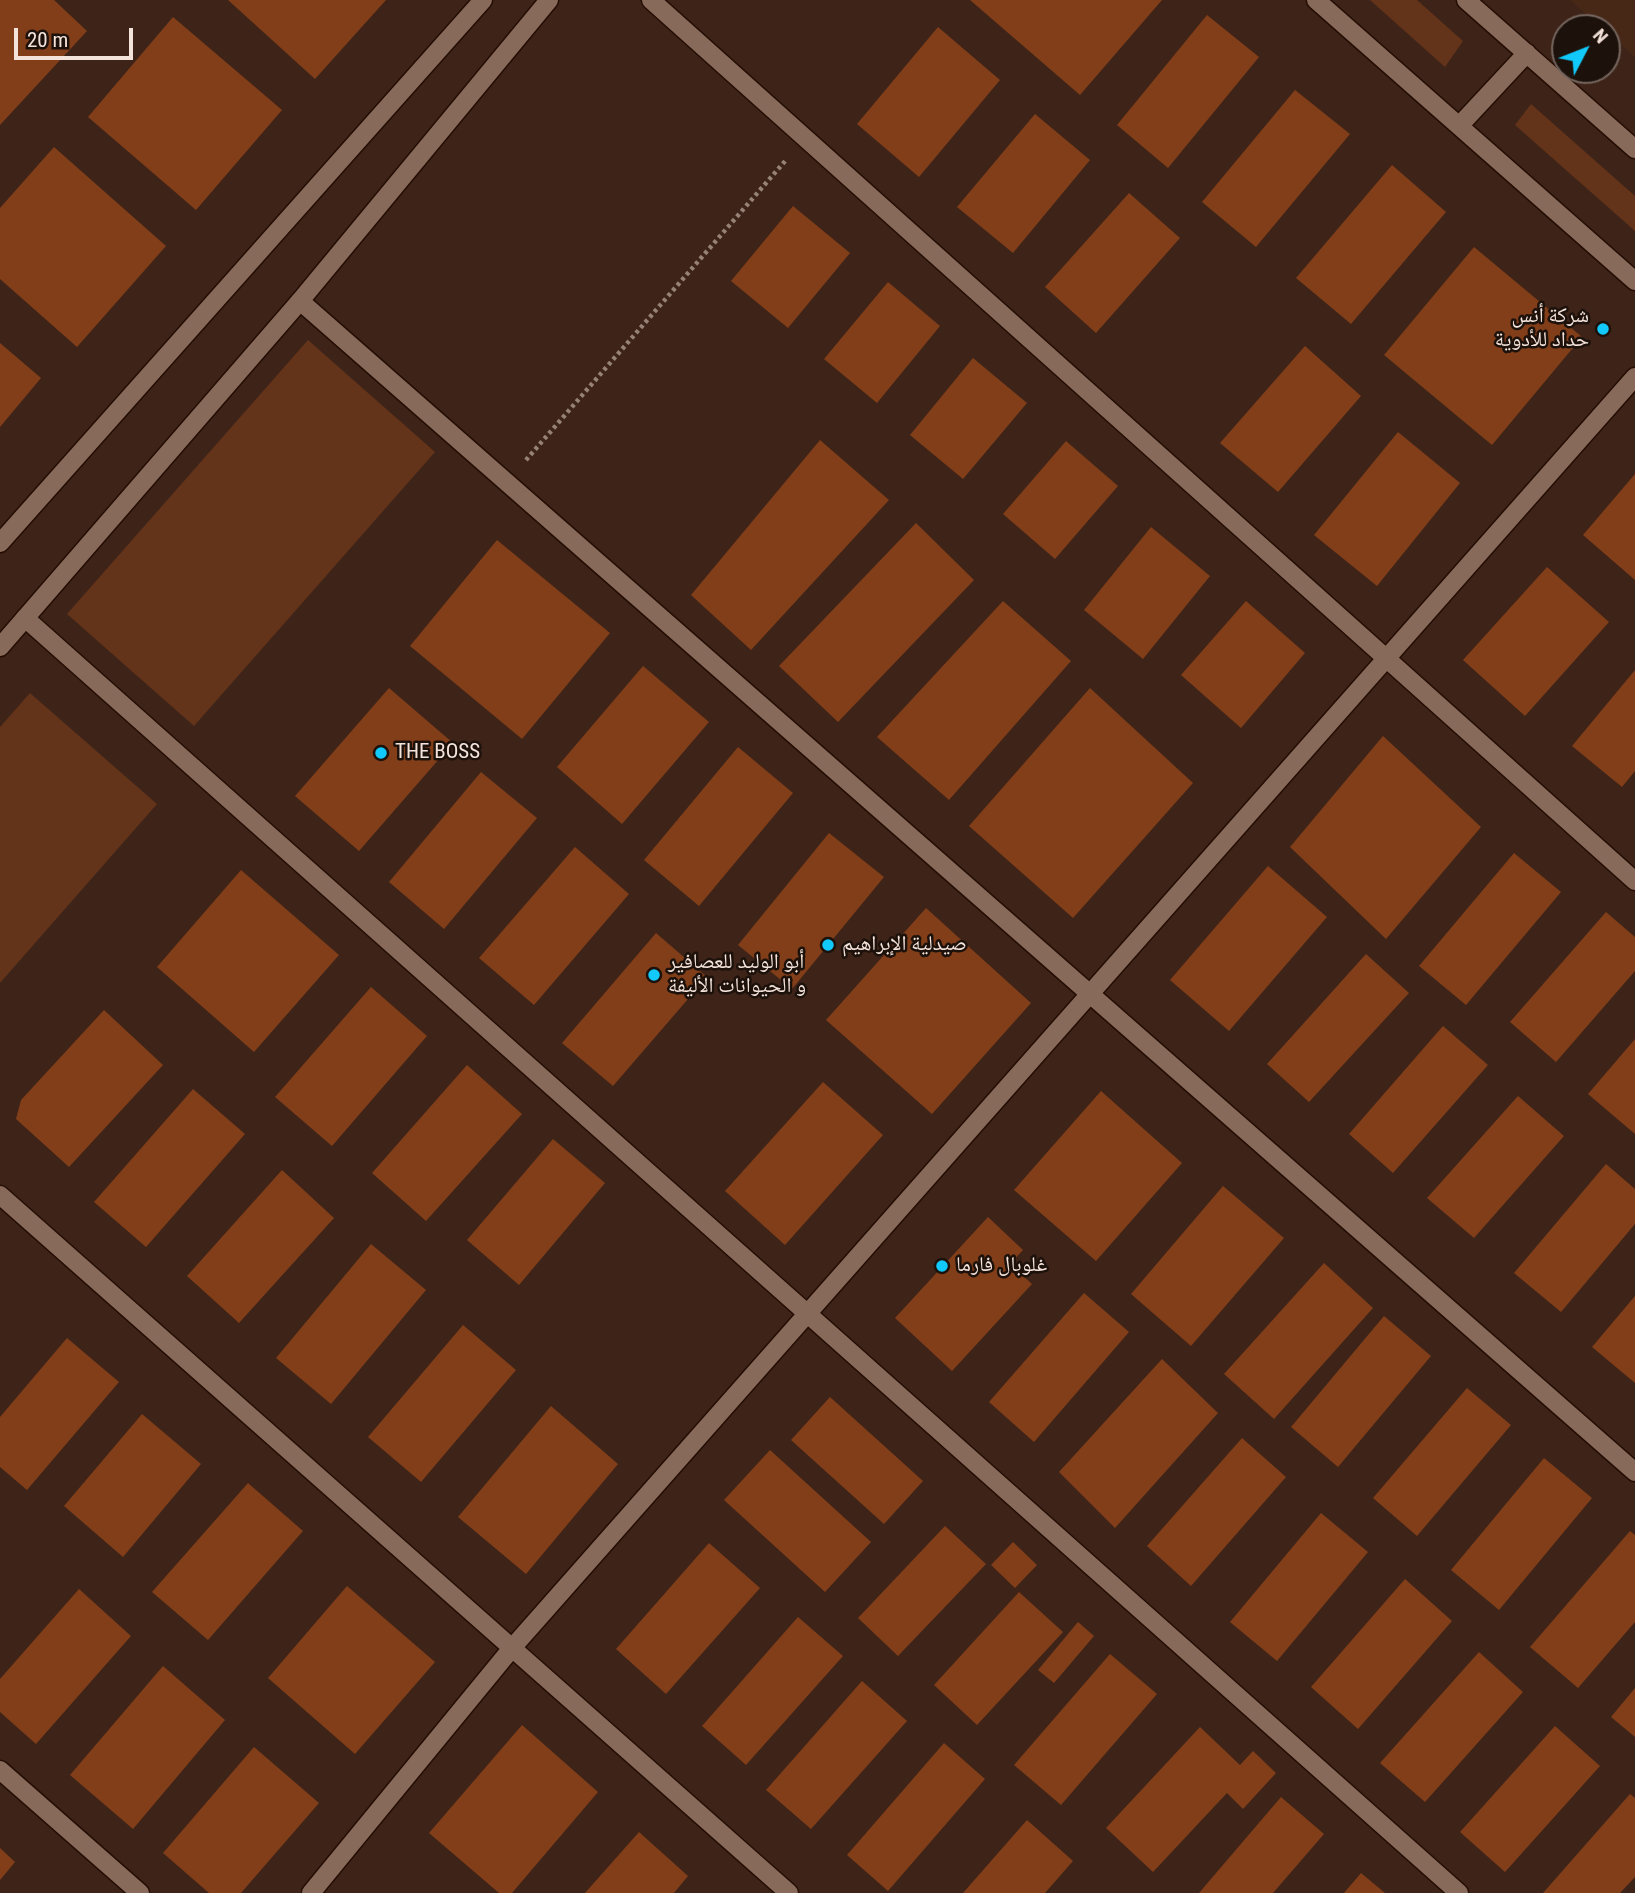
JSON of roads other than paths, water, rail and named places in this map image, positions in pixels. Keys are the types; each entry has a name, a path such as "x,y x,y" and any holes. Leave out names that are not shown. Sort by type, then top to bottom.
{"street":[{"path":"0,543 483,0"},
{"path":"0,647 300,302 549,0"},
{"path":"651,0 1635,881"},
{"path":"1316,0 1635,281"},
{"path":"1466,0 1635,149"},
{"path":"1459,126 1527,53"},
{"path":"300,302 1635,1472"},
{"path":"311,1893 512,1648 1635,377"},
{"path":"25,618 1459,1893"},
{"path":"0,1195 789,1893"},
{"path":"0,1770 140,1893"}],"place":[{"name":"شركة أنس حداد للأدوية","path":"1603,329"},
{"name":"THE BOSS","path":"381,753"},
{"name":"صيدلية الإبراهيم","path":"828,945"},
{"name":"أبو الوليد للعصافير و الحيوانات الأليفة","path":"654,975"},
{"name":"غلوبال فارما","path":"942,1266"}]}
